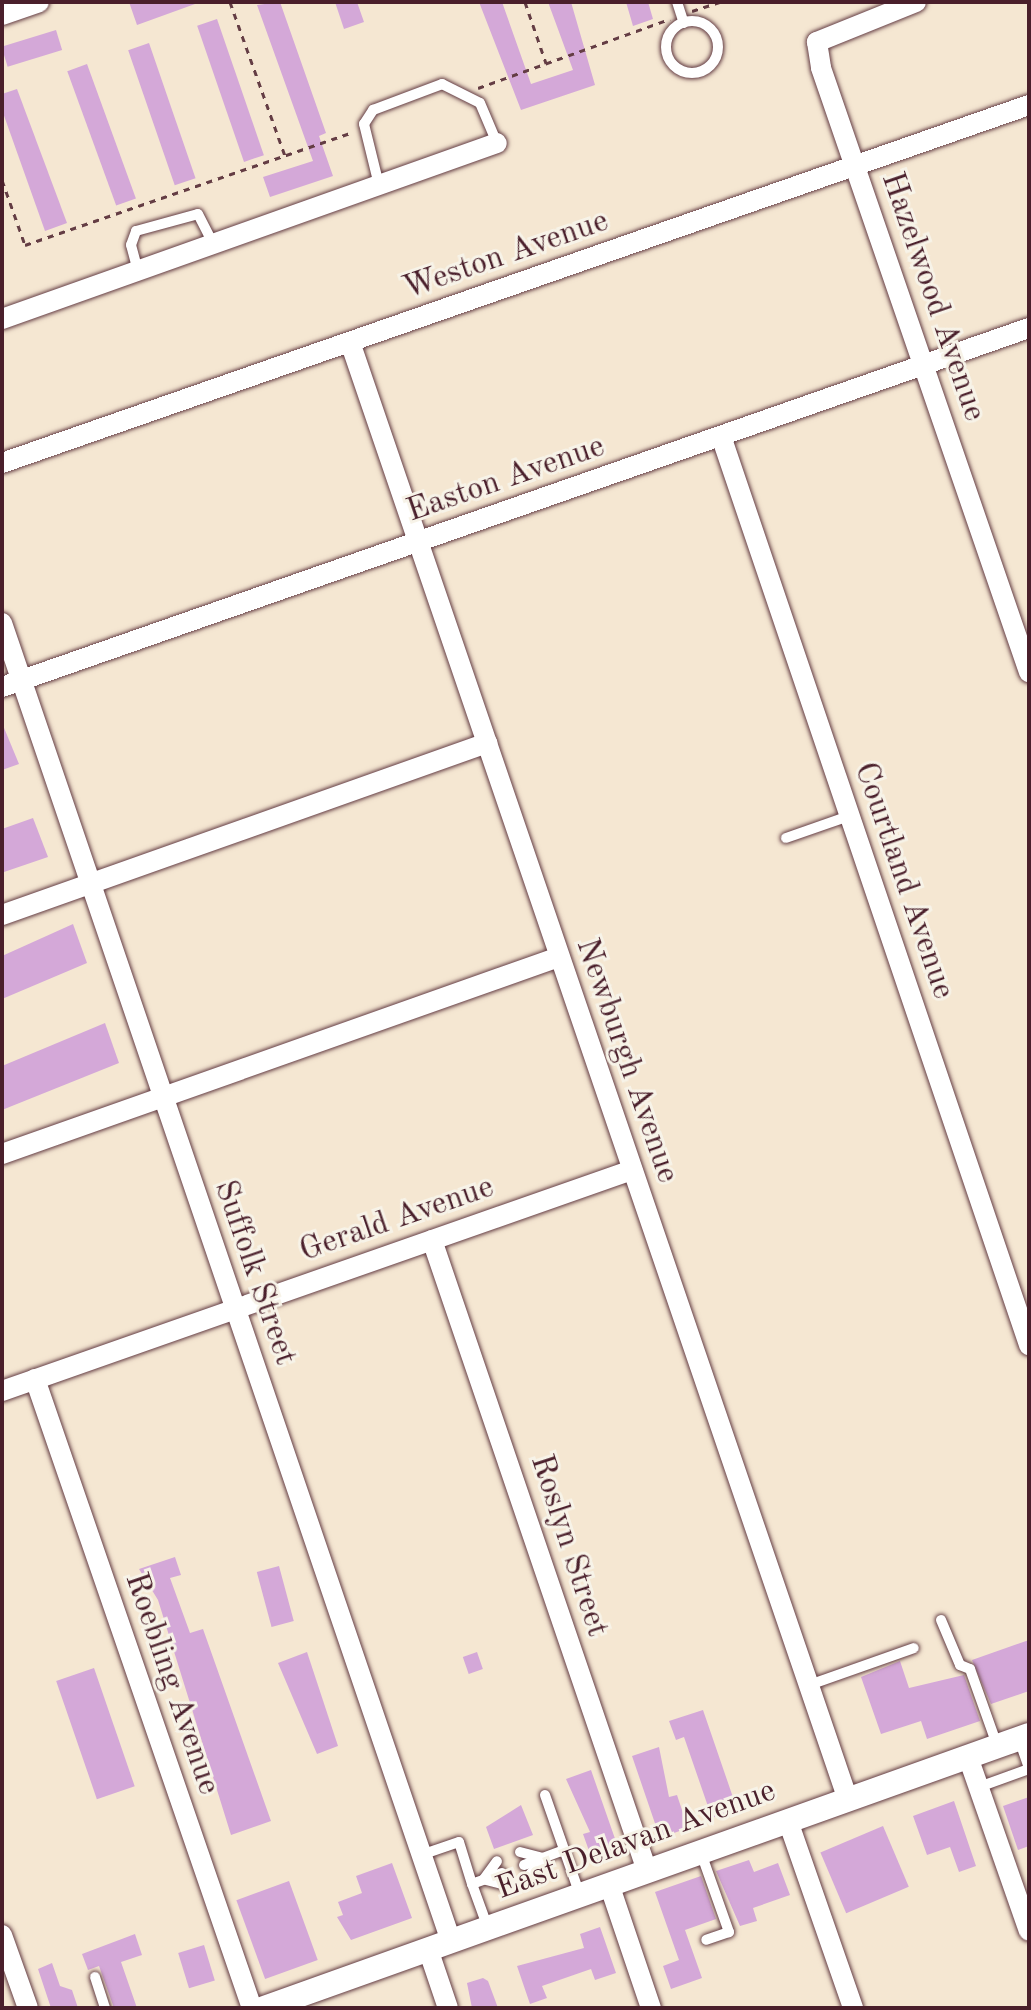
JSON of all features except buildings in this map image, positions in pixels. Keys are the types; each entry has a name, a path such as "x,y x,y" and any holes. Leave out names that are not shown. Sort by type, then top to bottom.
{"street":[{"path":"2,15 39,2"},
{"name":"Hazelwood Avenue","path":"916,2 894,6 817,42 855,166 1029,672"},
{"name":"Weston Avenue","path":"2,463 1029,105"},
{"path":"2,319 497,143"},
{"name":"Easton Avenue","path":"12,684 1029,328"},
{"name":"Newburgh Avenue","path":"350,342 848,1800"},
{"name":"Courtland Avenue","path":"721,436 1029,1345"},
{"name":"Suffolk Street","path":"2,623 12,684 90,883 421,1855 440,1945 448,2008"},
{"path":"2,915 487,743"},
{"path":"2,1154 559,957"},
{"name":"Gerald Avenue","path":"2,1391 632,1170"},
{"name":"Roslyn Street","path":"432,1240 647,1871"},
{"name":"Roebling Avenue","path":"35,1379 252,2008"},
{"name":"East Delavan Avenue","path":"264,2008 1015,1740"},
{"path":"968,1757 1029,1931"},
{"path":"788,1821 853,2008"},
{"path":"609,1884 651,2008"},
{"path":"2,1935 28,2008"}],"lane":[{"path":"677,2 682,19"},
{"path":"682,19 707,26 717,39 717,55 699,72 669,59 670,34 682,19"},
{"path":"379,185 364,128 373,110 442,84 467,92 480,103 497,143"},
{"path":"138,271 131,245 136,231 192,212 213,244"},
{"path":"786,838 849,816"},
{"path":"941,1620 960,1665 970,1669 1015,1740 1029,1769 979,1787"},
{"path":"809,1685 914,1648"},
{"path":"545,1795 580,1895"},
{"path":"421,1855 459,1842 488,1928"},
{"path":"524,1865 564,1850"},
{"path":"520,1852 543,1858"},
{"path":"701,1852 729,1932 706,1940"},
{"path":"528,1877 543,1858"},
{"path":"484,1879 497,1861"},
{"path":"472,1884 502,1873"},
{"path":"484,1879 506,1885"},
{"path":"95,1977 105,2008"}],"path":[{"path":"230,2 285,156"},
{"path":"525,2 546,63"},
{"path":"467,92 682,19 720,2"},
{"path":"2,180 25,245 364,128"}]}
